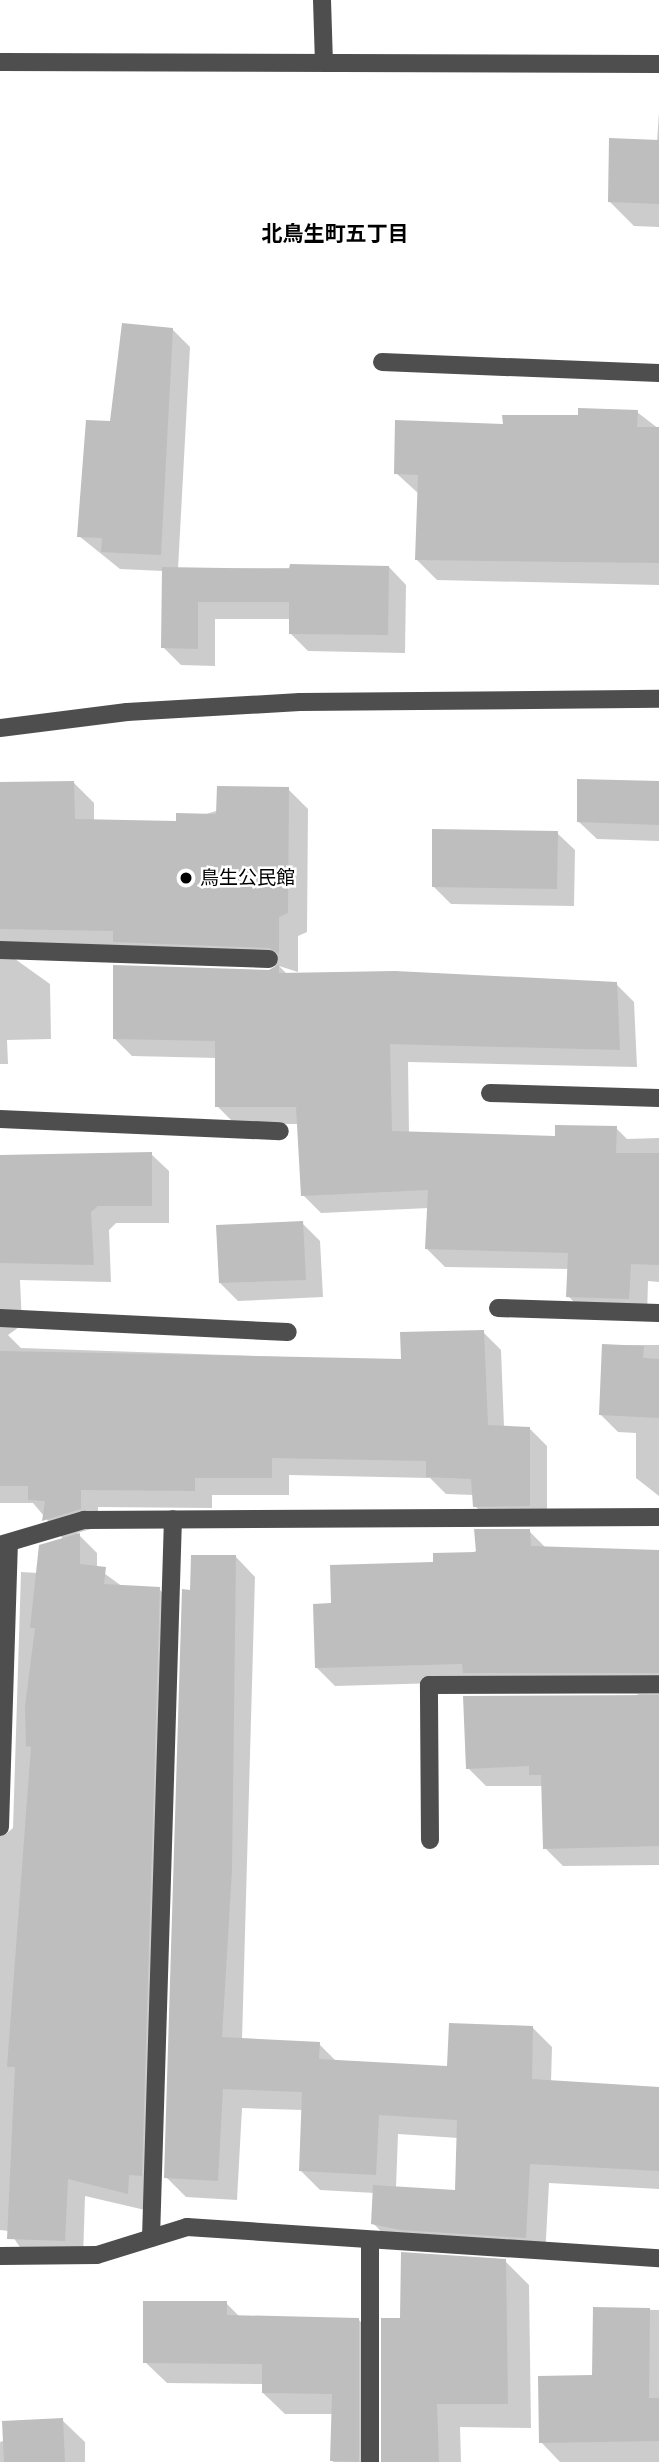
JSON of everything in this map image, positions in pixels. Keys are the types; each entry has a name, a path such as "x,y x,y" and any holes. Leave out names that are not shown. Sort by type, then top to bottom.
{"street":[{"path":"322,0 324,63"},
{"path":"0,62 659,64"},
{"path":"382,362 659,373"},
{"path":"0,728 127,712 300,702 659,699"},
{"path":"0,950 269,959"},
{"path":"490,1093 659,1098"},
{"path":"0,1119 280,1131"},
{"path":"498,1308 659,1313"},
{"path":"0,1318 288,1332"},
{"path":"0,1827 4,1545 84,1520 659,1517"},
{"path":"152,2238 173,1519"},
{"path":"430,1840 429,1685 659,1684"},
{"path":"0,2256 97,2255 187,2227 369,2242 659,2258"},
{"path":"369,2242 370,2462"}],"building":[{"path":"609,138 659,140 659,204 608,202"},
{"path":"122,323 173,328 161,555 101,552 102,538 77,537 86,420 110,421"},
{"path":"578,408 638,410 637,427 659,427 659,563 415,560 418,475 394,474 395,420 503,424 502,415 578,415"},
{"path":"290,564 389,566 388,635 289,634 289,602 198,602 198,649 161,648 162,567 289,569"},
{"path":"577,779 659,781 659,825 577,822"},
{"name":"鳥生公民館","path":"74,781 75,819 176,821 176,813 216,814 217,786 289,787 288,913 279,917 279,954 269,948 113,942 113,931 0,929 0,782"},
{"path":"432,829 558,831 557,889 432,887"},
{"path":"279,964 279,973 395,971 617,982 620,1050 390,1044 392,1131 555,1136 555,1125 617,1126 616,1153 659,1153 659,1265 631,1264 629,1299 566,1297 568,1253 425,1249 428,1190 301,1196 296,1107 215,1107 215,1041 113,1039 113,965 269,970"},
{"path":"152,1152 152,1206 98,1206 91,1212 94,1265 0,1263 0,1155"},
{"path":"303,1221 306,1280 219,1283 216,1225"},
{"path":"484,1330 488,1425 530,1427 530,1506 473,1507 471,1479 426,1477 426,1461 272,1458 272,1478 195,1478 195,1491 81,1490 81,1509 42,1521 45,1501 28,1500 28,1486 0,1486 0,1351 401,1359 400,1332"},
{"path":"602,1344 644,1346 643,1358 659,1359 659,1418 599,1415"},
{"path":"474,1529 530,1529 531,1546 659,1550 659,1673 463,1673 462,1664 315,1668 313,1604 331,1603 330,1565 433,1562 433,1553 476,1552"},
{"path":"80,1533 80,1564 106,1567 104,1584 160,1587 142,2176 129,2175 128,2194 68,2179 65,2241 7,2239 15,2067 7,2067 31,1747 26,1746 25,1706 35,1628 30,1628 39,1545"},
{"path":"191,1555 236,1555 232,1870 222,2037 320,2042 319,2059 447,2066 449,2023 533,2026 532,2079 659,2087 659,2171 530,2164 526,2238 401,2230 371,2224 373,2185 455,2190 457,2120 379,2115 376,2175 299,2171 302,2092 223,2089 218,2181 164,2178 182,1589 190,1590"},
{"path":"659,1695 659,1846 543,1849 541,1775 529,1775 529,1766 466,1769 463,1696"},
{"path":"401,2252 506,2259 508,2404 437,2404 439,2462 381,2462 381,2318 400,2318"},
{"path":"143,2301 227,2301 227,2315 359,2318 359,2462 330,2461 332,2394 262,2393 262,2364 143,2363"},
{"path":"593,2307 650,2308 649,2398 659,2398 659,2441 539,2443 538,2376 592,2375"},
{"path":"63,2418 65,2462 4,2462 2,2421"}],"place":[{"name":"鳥生公民館","path":"186,878"}],"district":[{"name":"北鳥生町五丁目","path":"335,234"}]}
